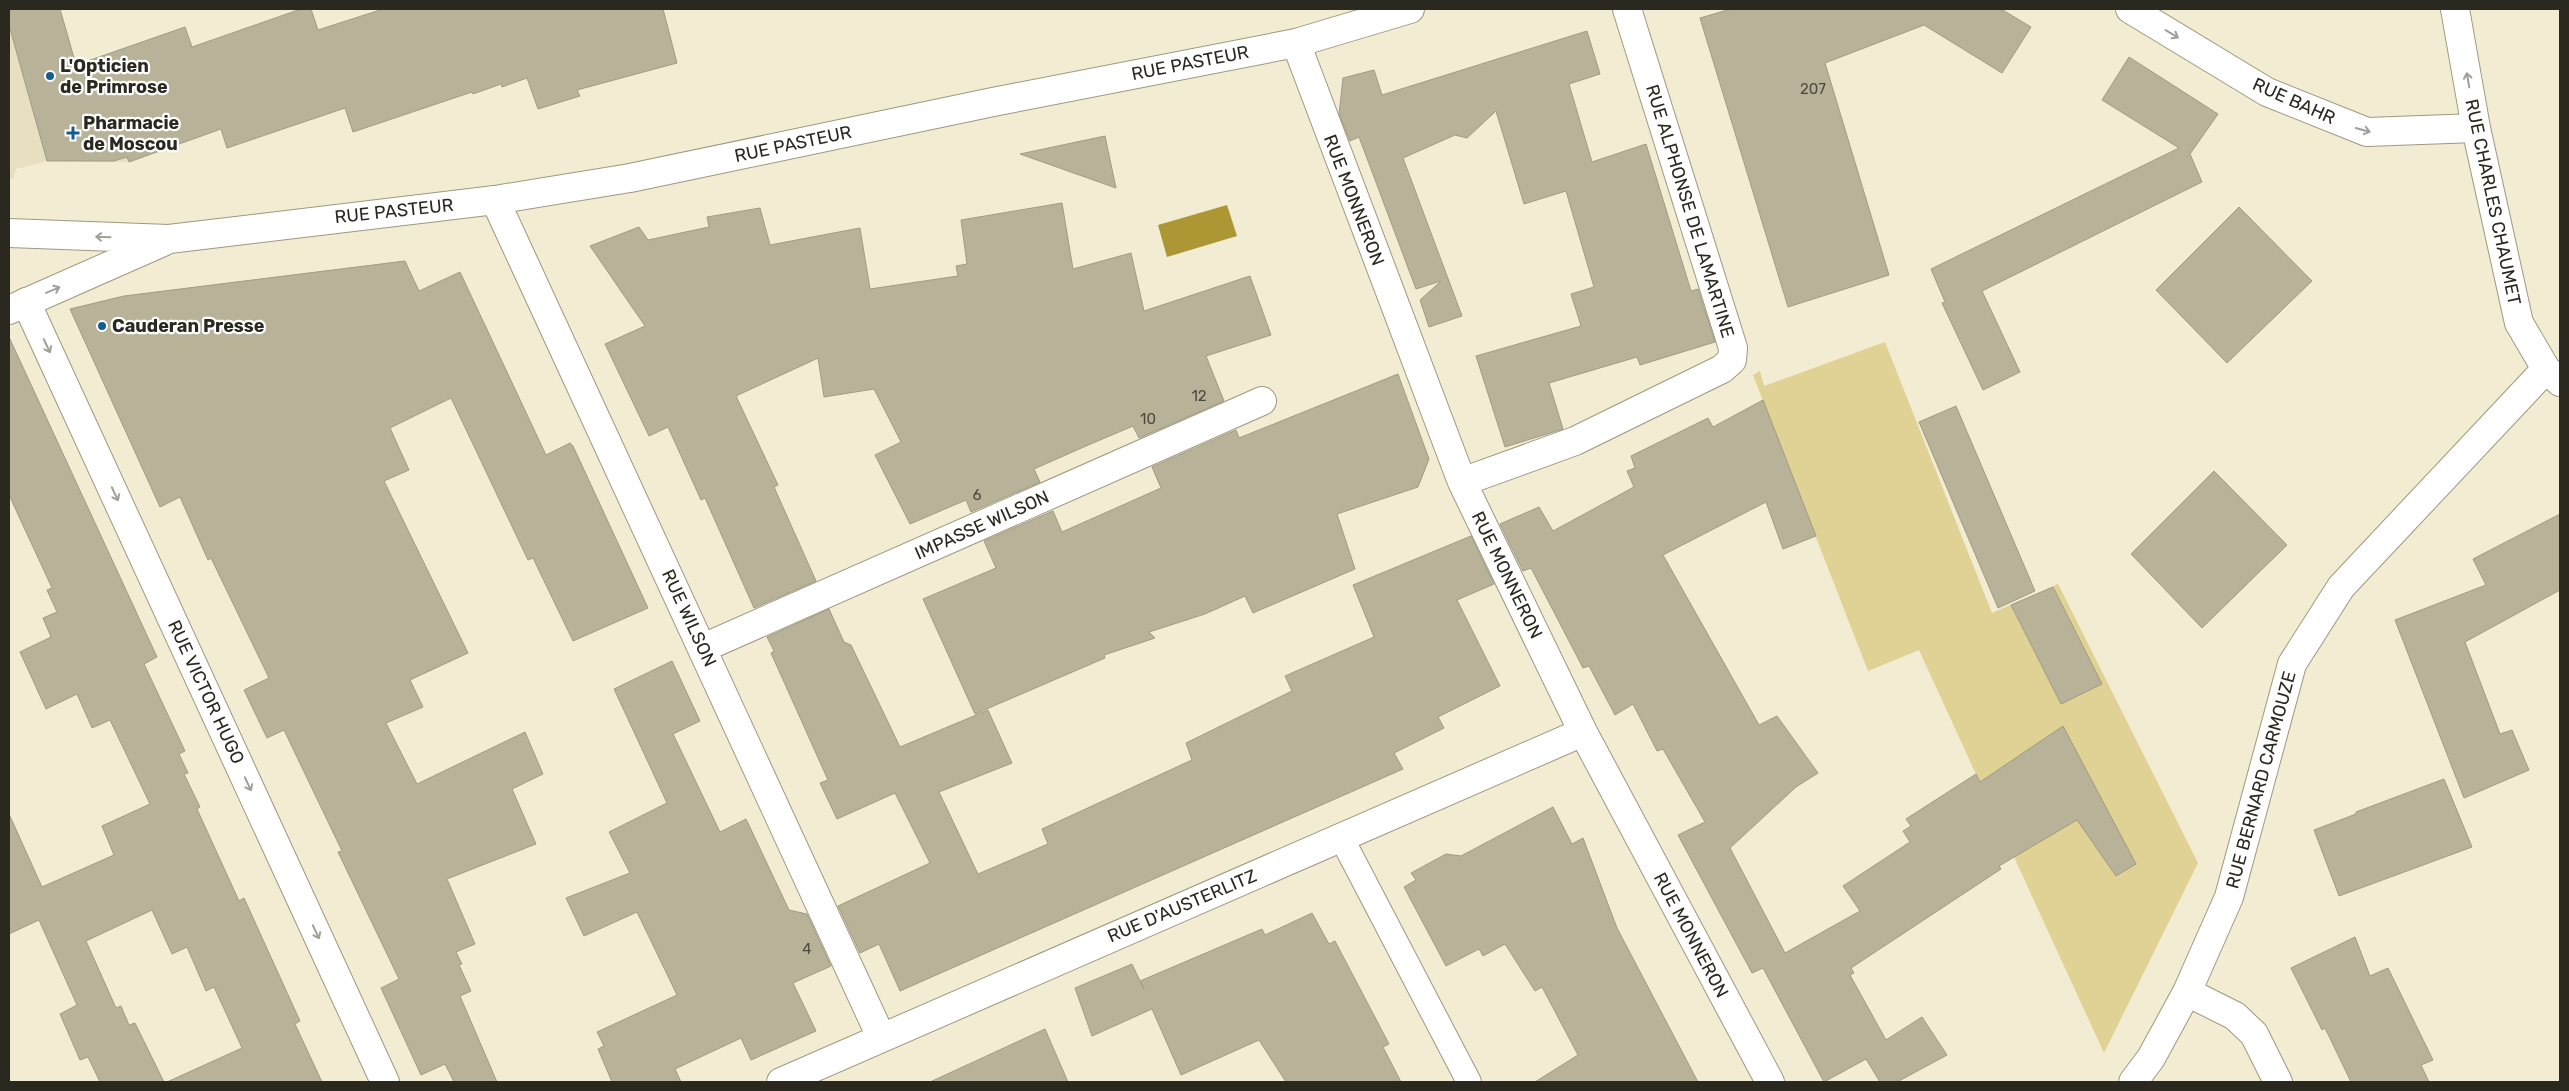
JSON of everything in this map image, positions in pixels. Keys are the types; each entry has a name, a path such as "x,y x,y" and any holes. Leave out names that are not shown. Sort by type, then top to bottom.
{"street":[{"name":"RUE PASTEUR","path":"9,233 169,240 495,200 625,179 994,102 1296,43 1410,9"},
{"name":"RUE ALPHONSE DE LAMARTINE","path":"1462,482 1575,441 1722,369 1732,360 1732,348 1626,9"},
{"name":"RUE BAHR","path":"2130,9 2267,92 2367,132 2476,128"},
{"name":"RUE CHARLES CHAUMET","path":"2455,9 2476,128 2519,323 2553,375"},
{"name":"RUE MONNERON","path":"1296,43 1462,482 1583,732 1770,1082"},
{"name":"RUE WILSON","path":"495,200 881,1037"},
{"name":"RUE PASTEUR","path":"17,306 169,240"},
{"name":"RUE VICTOR HUGO","path":"17,306 385,1082"},
{"name":"RUE BERNARD CARMOUZE","path":"2133,1082 2151,1058 2187,992 2229,897 2292,664 2341,587 2553,375"},
{"name":"IMPASSE WILSON","path":"703,648 1262,401"},
{"name":"RUE D'AUSTERLITZ","path":"782,1082 881,1037 1583,732"},
{"path":"2187,992 2235,1016 2254,1034 2278,1082"}],"lane":[{"path":"1341,837 1469,1082"}],"shaded area":[{"path":"9,9 60,9 76,64 100,57 129,162 47,161 16,169 13,179 9,179"},
{"path":"1227,205 1237,236 1167,257 1158,225"},
{"path":"1885,342 1992,613 2058,584 2198,863 2104,1053 1919,650 1868,671 1753,375 1760,371 1764,386"}],"building":[{"path":"9,9 60,9 76,65 185,27 192,47 301,9 311,9 318,30 383,9 663,9 677,63 577,90 580,96 538,109 527,78 502,87 501,84 473,94 472,92 353,132 345,108 227,148 221,129 129,162 127,157 114,161 47,161 9,25"},
{"path":"1731,9 2001,9 2031,27 2002,73 1924,25 1825,63 1889,275 1788,307 1700,18"},
{"path":"1587,31 1600,74 1569,84 1592,162 1646,144 1691,291 1698,289 1715,342 1640,365 1637,357 1549,383 1563,429 1505,447 1476,356 1581,326 1571,294 1594,287 1566,191 1524,204 1496,111 1467,138 1455,135 1403,158 1462,316 1429,327 1420,300 1441,281 1416,289 1359,137 1350,141 1339,114 1343,78 1374,70 1382,95"},
{"path":"2129,57 2218,114 2190,154 2202,182 1982,291 2020,372 1983,390 1942,303 1945,302 1931,269 2179,148 2102,100"},
{"path":"1105,136 1116,188 1020,154"},
{"path":"1062,203 1073,269 1131,253 1144,311 1250,276 1271,335 1206,356 1224,401 1139,438 1133,426 1086,446 1034,469 1040,482 971,512 966,500 910,524 875,455 901,442 874,389 824,397 818,358 736,396 778,485 774,487 816,581 754,608 705,498 701,500 668,427 649,436 605,344 645,326 590,246 639,227 648,240 709,227 707,217 760,208 770,245 860,228 870,289 958,276 956,266 967,264 961,220"},
{"path":"2239,207 2312,281 2227,363 2156,290"},
{"path":"405,261 419,291 460,272 546,455 570,443 573,446 648,608 573,641 533,558 528,560 451,398 390,428 409,470 384,481 468,653 410,680 423,707 386,723 417,784 525,732 543,774 512,789 536,844 447,879 475,944 456,952 462,964 459,965 471,991 460,996 497,1082 454,1082 445,1064 421,1075 381,988 399,979 338,852 342,851 284,730 267,738 244,690 269,678 211,558 208,560 180,497 160,507 70,309 124,296"},
{"path":"9,337 157,657 144,664 185,751 179,754 188,773 184,774 200,807 197,809 239,901 244,898 300,1021 295,1024 322,1082 167,1082 242,1048 214,987 206,991 187,947 172,954 152,910 86,941 116,1008 121,1006 129,1025 135,1023 164,1082 100,1082 88,1057 80,1060 60,1014 77,1005 39,920 9,934 9,814 42,887 114,855 102,826 150,804 110,720 92,728 77,694 46,709 20,652 51,637 43,618 57,612 47,590 52,588 9,495"},
{"path":"1398,374 1429,459 1418,487 1337,514 1355,569 1253,613 1245,596 1205,614 1149,632 1155,638 1104,655 1105,658 975,714 923,599 996,568 984,541 1053,511 1062,532 1161,488 1152,467 1236,430 1239,438"},
{"path":"1763,400 1816,536 1783,549 1766,502 1663,555 1759,725 1777,716 1818,773 1796,787 1730,848 1785,953 1860,911 1843,886 1910,842 1903,831 1911,826 1906,819 1976,774 1980,782 2063,726 2136,864 2116,876 2077,820 1999,866 2001,869 1851,968 1854,973 1850,975 1886,1040 1922,1017 1947,1055 1897,1082 1880,1082 1866,1059 1824,1082 1763,968 1752,973 1678,835 1705,822 1663,749 1657,751 1633,704 1615,715 1589,666 1583,668 1531,568 1523,571 1500,524 1539,507 1553,531 1634,487 1627,471 1635,468 1631,456 1708,418 1713,427"},
{"path":"1956,406 2035,591 1998,608 1919,422"},
{"path":"2214,471 2287,545 2202,628 2131,554"},
{"path":"2560,514 2560,590 2465,642 2500,734 2512,730 2529,770 2464,798 2395,620 2486,585 2473,559"},
{"path":"1471,536 1494,584 1457,600 1500,686 1438,717 1444,728 1394,753 1403,769 900,991 879,944 860,953 838,906 930,863 895,793 837,819 820,783 828,780 771,653 774,651 767,637 829,609 844,642 851,645 900,747 988,710 1012,763 939,792 978,874 1048,844 1042,829 1192,760 1186,743 1292,691 1285,676 1374,637 1353,585"},
{"path":"2053,587 2102,684 2061,704 2011,605"},
{"path":"672,661 700,721 673,734 720,832 746,819 789,910 807,914 831,966 793,983 816,1031 751,1060 741,1038 675,1069 681,1082 612,1082 598,1049 604,1046 597,1032 677,995 637,912 584,936 566,898 630,873 609,832 667,803 614,689"},
{"path":"2444,779 2472,847 2339,896 2314,830"},
{"path":"1553,807 1572,844 1583,838 1617,928 1698,1082 1535,1082 1578,1055 1542,987 1535,991 1505,944 1483,956 1479,949 1446,966 1404,887 1416,880 1411,873 1446,854 1461,856"},
{"path":"1312,913 1329,944 1335,941 1389,1044 1383,1047 1401,1082 1286,1082 1259,1040 1181,1075 1152,1009 1092,1036 1075,988 1132,964 1140,981 1262,929 1265,935"},
{"path":"2355,937 2370,976 2388,968 2433,1060 2421,1065 2429,1082 2351,1082 2325,1028 2322,1030 2291,968"},
{"path":"1045,1029 1068,1082 930,1082"}],"place":[{"name":"L'Opticien de Primrose","path":"50,76"},
{"name":"Pharmacie de Moscou","path":"73,133"},
{"name":"Cauderan Presse","path":"102,326"}]}
